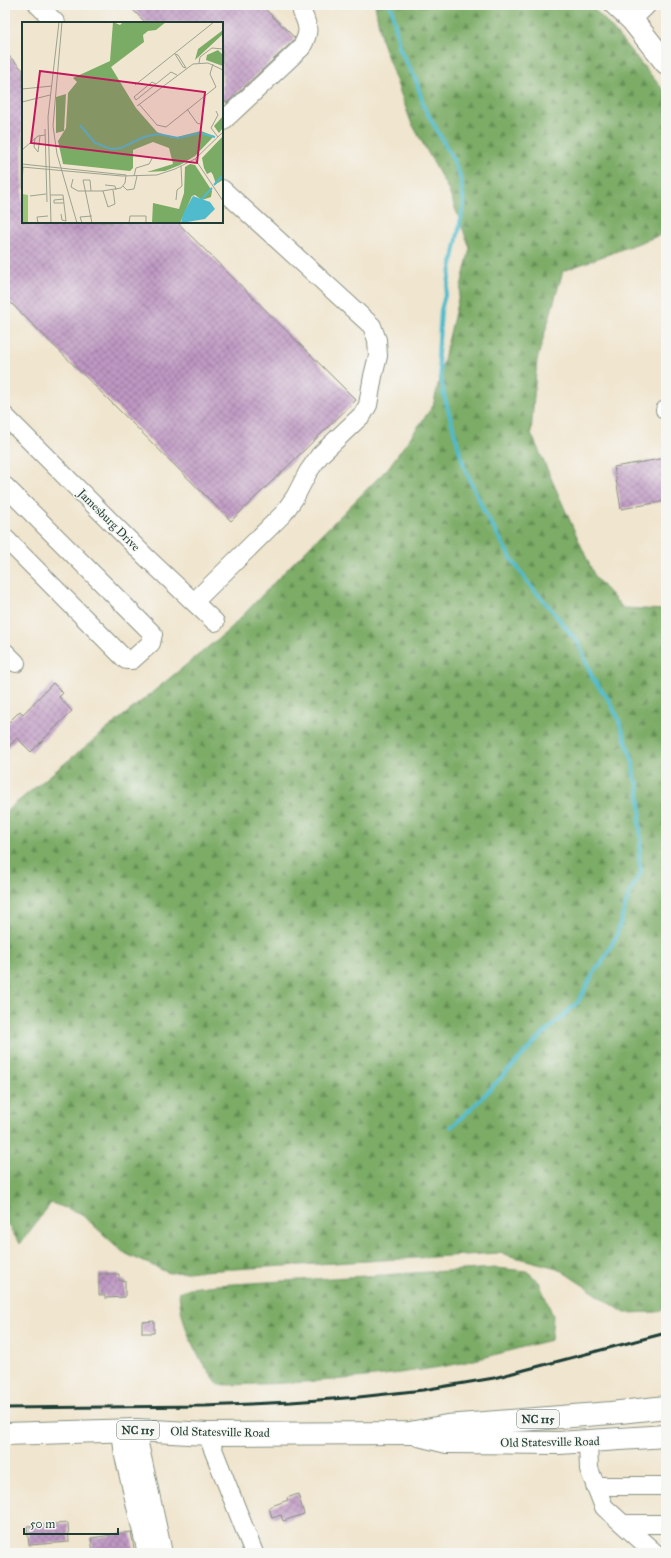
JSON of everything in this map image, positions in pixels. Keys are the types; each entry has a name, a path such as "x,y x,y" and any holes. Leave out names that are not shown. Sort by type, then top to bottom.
{"main road":[{"path":"616,5 632,20 666,63"},
{"name":"Old Statesville Road","path":"5,1434 128,1430 207,1434 410,1433 447,1426 603,1414 666,1407"},
{"name":"Old Statesville Road","path":"410,1433 448,1442 588,1442 666,1436"}],"street":[{"path":"38,5 55,22"},
{"path":"632,20 647,5"},
{"path":"223,121 301,48 308,37 307,22 302,12"},
{"path":"194,602 283,514 320,455 363,414 368,405 372,392 373,376 378,356 377,340 372,326 223,190"},
{"name":"Jamesburg Drive","path":"5,416 148,559 215,622"},
{"path":"5,486 153,634 151,643 132,660 126,660 5,538"},
{"path":"128,1430 124,1456 147,1553"},
{"path":"128,1430 163,1553"},
{"path":"207,1434 254,1553"},
{"path":"588,1442 589,1469 604,1506 655,1553"},
{"path":"595,1486 666,1486"},
{"path":"623,1524 666,1524"}],"green space":[{"path":"375,5 590,5 605,20 666,93 666,233 563,271 537,360 531,433 595,577 623,608 666,610 666,1308 657,1312 625,1313 557,1268 499,1253 169,1273 124,1253 80,1213 51,1203 20,1244 5,1221 5,812 229,630 287,569 388,468 433,406 470,248 448,189 411,122 382,42"},
{"path":"496,1268 527,1271 539,1282 553,1316 551,1340 485,1357 418,1371 304,1382 219,1385 201,1361 191,1342 185,1326 179,1292 190,1288 217,1285"}],"building":[{"path":"128,5 261,5 295,38 227,103 223,99 223,22 145,22"},
{"path":"5,52 22,69 22,223 178,223 356,400 231,521 5,297"},
{"path":"666,458 666,501 621,509 614,467"},
{"path":"53,683 63,693 59,697 72,711 31,752 17,738 5,750 5,726 20,711 23,714"},
{"path":"99,1274 119,1274 119,1281 125,1280 125,1297 105,1298 105,1295 99,1295"},
{"path":"154,1321 154,1333 142,1333 142,1322"},
{"path":"298,1494 304,1514 283,1521 281,1515 272,1518 269,1507 288,1500 287,1498"},
{"path":"68,1523 69,1542 29,1545 27,1526"},
{"path":"131,1532 134,1549 117,1553 93,1553 91,1538"}],"waterway":[{"path":"391,5 400,50 416,80 424,107 453,159 460,176 464,203 448,284 441,310 438,356 444,395 464,467 486,515 511,558 528,583 579,644 593,679 609,700 618,718 633,762 634,776 638,784 641,812 639,821 641,840 639,858 641,872 629,894 616,937 600,966 597,967 578,1002 539,1038 476,1104 451,1127"}],"railway":[{"path":"5,1408 205,1406 291,1402 423,1390 494,1378 666,1333"}]}
